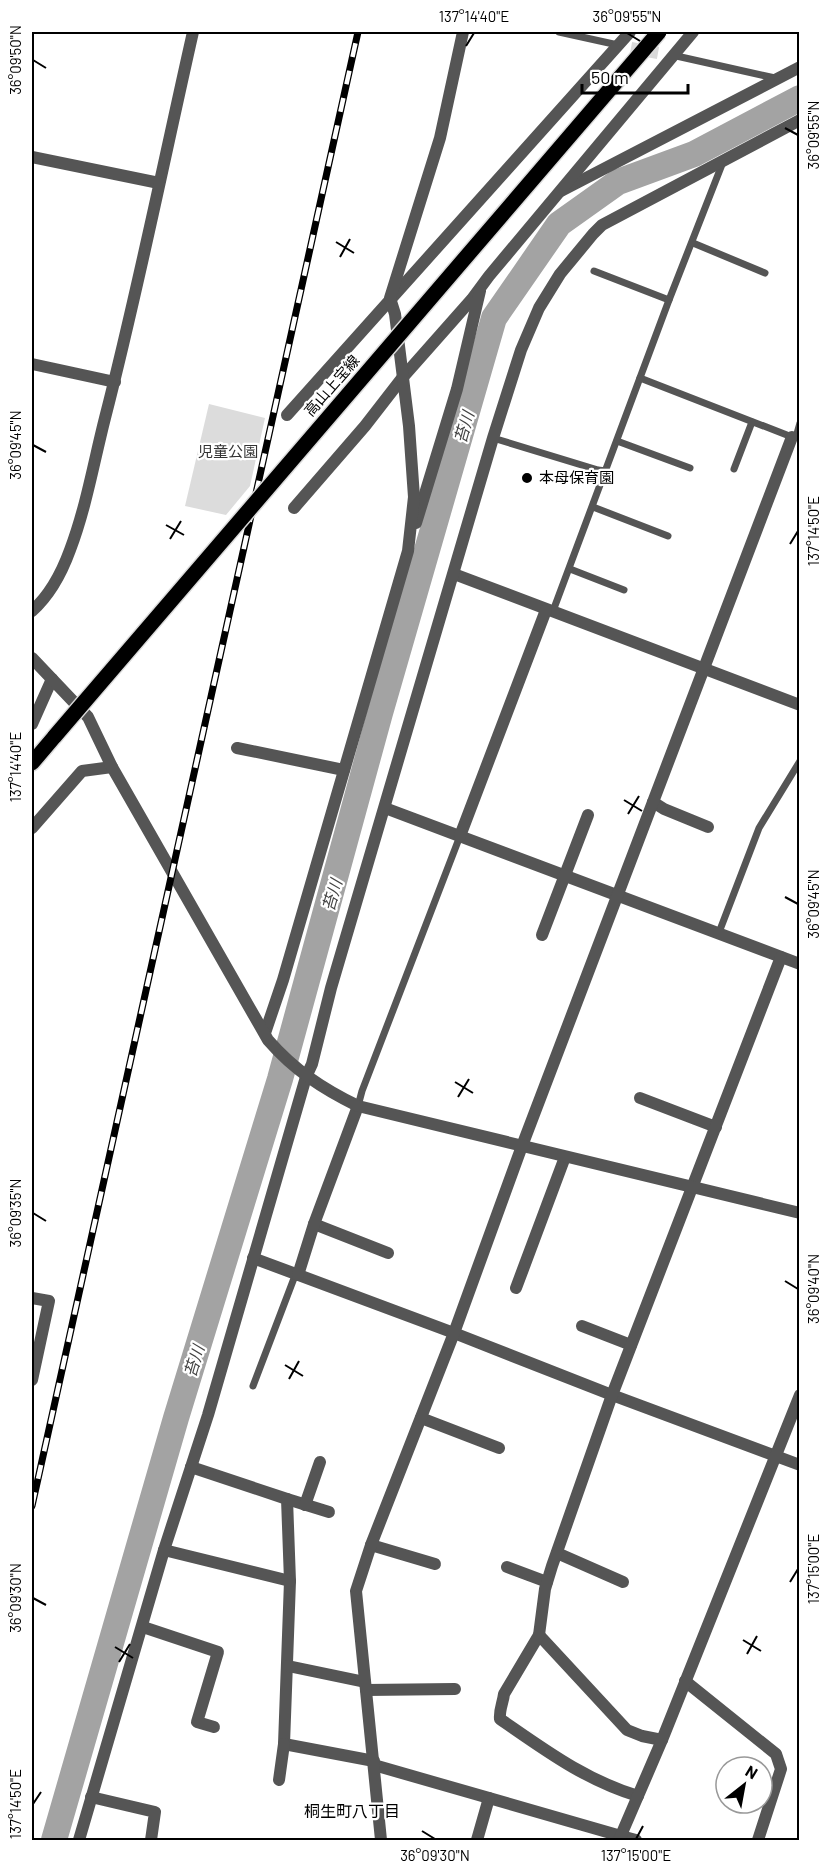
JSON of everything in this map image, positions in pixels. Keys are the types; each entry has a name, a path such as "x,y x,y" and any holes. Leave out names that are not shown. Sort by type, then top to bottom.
{"main road":[{"name":"高山上宝線","path":"32,763 659,32"}],"street":[{"path":"32,610 51,589 71,548 115,382 193,32"},
{"path":"408,551 414,497 403,377 395,314 390,298 437,148 464,32"},
{"path":"287,415 630,32"},
{"path":"294,508 693,32"},
{"path":"618,45 631,48"},
{"path":"658,53 672,55"},
{"path":"557,194 800,66"},
{"path":"79,1840 253,1258 305,1075 312,1064 331,988 521,350 539,308 560,274 602,225 800,120"},
{"path":"32,157 159,183"},
{"path":"267,1036 457,390 481,287"},
{"path":"32,364 115,382"},
{"path":"381,1840 356,1591 371,1545 454,1333 522,1146 700,676 706,669 796,437"},
{"path":"454,574 800,705"},
{"path":"460,836 549,610"},
{"path":"32,658 88,717 112,767 267,1036 281,1054 327,1091 358,1107 800,1213"},
{"path":"32,724 52,679"},
{"path":"237,748 344,770"},
{"path":"32,828 82,771 112,767"},
{"path":"653,802 664,809 708,827"},
{"path":"385,808 800,964"},
{"path":"542,935 588,815"},
{"path":"638,1796 619,1790 565,1764 500,1719 499,1712 504,1694 539,1635 547,1582 612,1395 782,957"},
{"path":"640,1098 716,1127"},
{"path":"297,1274 358,1107"},
{"path":"516,1288 565,1157"},
{"path":"314,1224 388,1253"},
{"path":"253,1258 800,1465"},
{"path":"32,1298 49,1302 32,1380"},
{"path":"582,1326 631,1345"},
{"path":"620,1838 662,1740 800,1395"},
{"path":"421,1418 499,1448"},
{"path":"305,1505 320,1462"},
{"path":"191,1467 329,1512"},
{"path":"279,1780 284,1744 288,1666 290,1581 287,1499"},
{"path":"371,1545 435,1564"},
{"path":"164,1550 290,1581"},
{"path":"556,1553 623,1582"},
{"path":"507,1566 547,1582"},
{"path":"143,1627 218,1652 197,1722 214,1727"},
{"path":"539,1635 627,1730 662,1740"},
{"path":"288,1666 366,1686 454,1689"},
{"path":"685,1681 776,1754 780,1769 758,1840"},
{"path":"284,1744 374,1763 620,1838 636,1840"},
{"path":"91,1797 155,1812 152,1840"},
{"path":"477,1840 489,1798"}],"lane":[{"path":"559,32 618,45"},
{"path":"672,55 776,79"},
{"path":"549,610 570,569 669,300 724,159"},
{"path":"693,243 765,273"},
{"path":"594,271 669,300"},
{"path":"640,378 796,437 800,423"},
{"path":"734,469 752,422"},
{"path":"494,438 606,471"},
{"path":"617,441 690,468"},
{"path":"593,507 668,536"},
{"path":"570,569 624,590"},
{"path":"718,934 759,828 800,761"},
{"path":"358,1107 362,1091 460,836"},
{"path":"253,1386 297,1274"}],"green space":[{"name":"児童公園","path":"209,404 265,418 250,486 226,515 185,506"}],"waterway":[{"name":"苔川","path":"54,1840 176,1418 280,1079 380,713 494,318 559,224 618,182 694,154 800,98"}],"tunnel":[{"path":"631,48 658,53"}],"railway":[{"path":"32,1506 358,32"}],"place":[{"name":"本母保育園","path":"527,478"}],"district":[{"name":"桐生町八丁目","path":"352,1811"}]}
